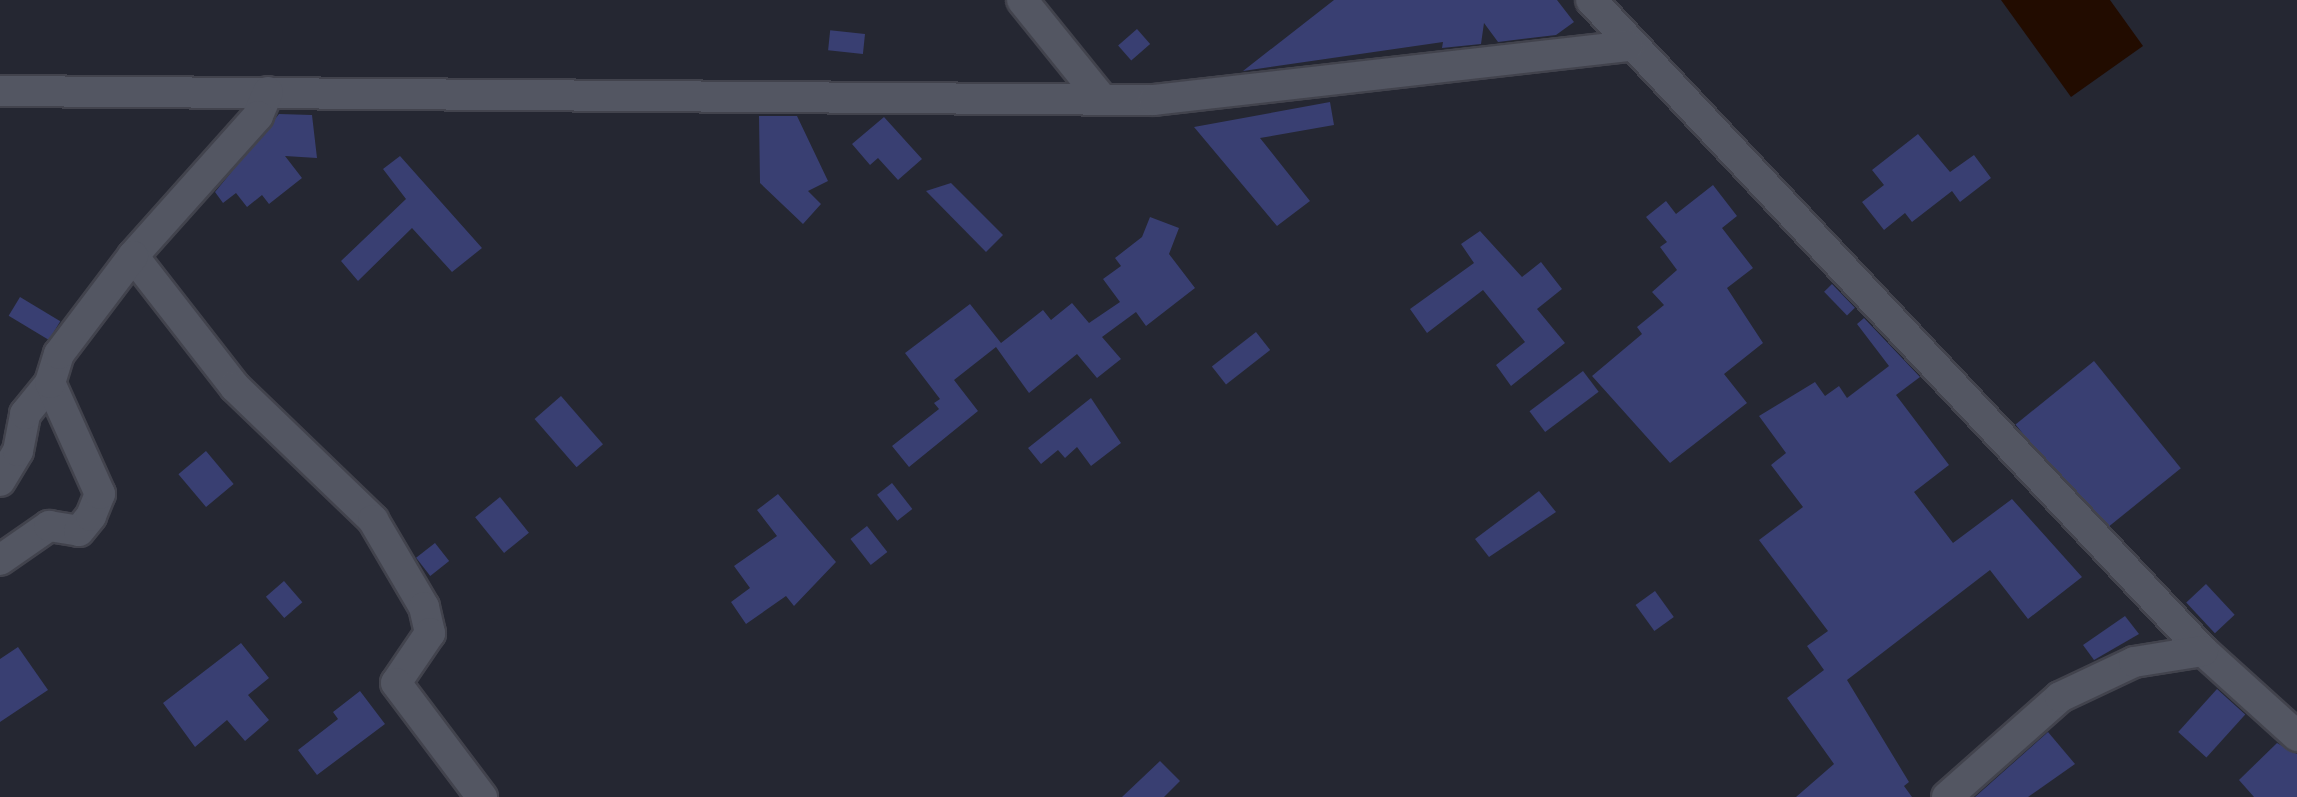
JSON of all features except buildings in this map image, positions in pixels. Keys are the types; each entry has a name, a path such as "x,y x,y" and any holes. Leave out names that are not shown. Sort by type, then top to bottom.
{"street":[{"path":"1022,0 1102,99"},
{"path":"1591,0 1628,46 2203,651 2297,736"},
{"path":"0,91 1154,100 1628,46"},
{"path":"0,481 18,451 25,414 50,383 59,354 133,256 258,116 268,92"},
{"path":"133,256 235,387 372,520 424,607 430,634 396,684 482,797"},
{"path":"0,560 49,526 80,531 100,494 50,383"},
{"path":"1947,797 2060,697 2134,662 2203,651"}],"shaded area":[{"path":"2001,0 2110,0 2143,46 2071,97"}]}
